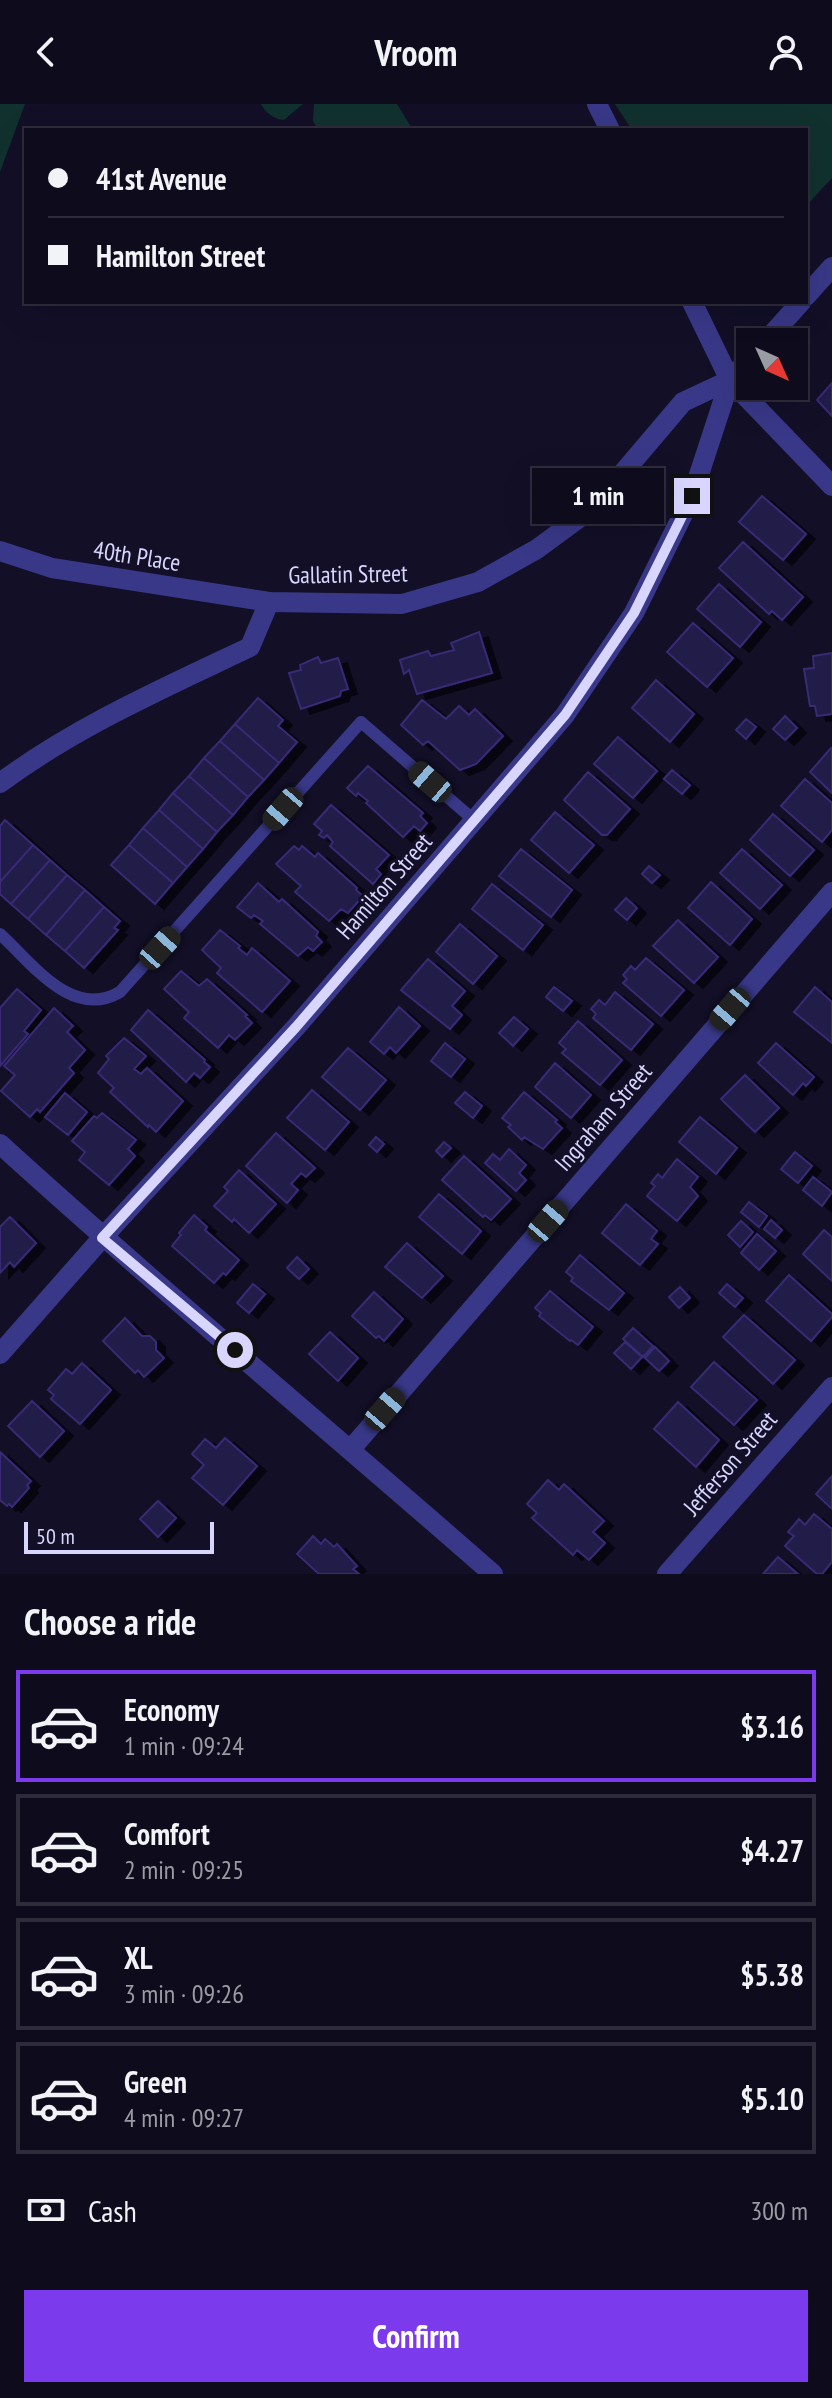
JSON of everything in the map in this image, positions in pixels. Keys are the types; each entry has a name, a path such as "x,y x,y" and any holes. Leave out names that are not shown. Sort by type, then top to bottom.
{"street":[{"path":"597,104 609,128"},
{"path":"808,294 832,267"},
{"path":"693,304 730,380 832,486"},
{"path":"778,328 799,304"},
{"name":"Hamilton Street","path":"0,1354 296,1027 565,715 634,613 692,496 730,380 736,373"},
{"name":"Gallatin Street","path":"0,783 61,742 144,697 250,647 269,602 402,604 478,582 537,549 594,507 683,402 730,380"},
{"name":"40th Place","path":"0,551 52,568 269,602"},
{"name":"Ingraham Street","path":"351,1449 832,892"},
{"path":"0,1144 102,1238 493,1574"},
{"name":"Jefferson Street","path":"667,1574 832,1387"}],"lane":[{"path":"0,934 65,994 92,1001 109,999 120,992 149,961 361,722 475,821"}],"green space":[{"path":"0,104 25,104 0,172"},
{"path":"261,104 303,104 284,120 270,115"},
{"path":"314,104 397,104 412,128 317,128 313,121"},
{"path":"615,104 832,104 832,178 808,204 808,128 631,128"}],"building":[{"path":"832,383 832,416 817,400"},
{"path":"762,496 806,534 783,560 739,522"},
{"path":"743,542 803,597 782,620 772,611 769,614 719,568"},
{"path":"719,584 761,622 740,647 697,609"},
{"path":"693,623 733,658 707,687 667,652"},
{"path":"479,632 492,673 417,694 409,670 404,674 400,660 428,651 431,656 454,650 451,643"},
{"path":"832,653 832,714 817,716 815,706 810,706 804,669 814,668 813,656"},
{"path":"318,657 321,663 338,658 348,689 341,691 340,696 301,709 289,673 301,670 300,665"},
{"path":"656,680 694,714 670,742 632,708"},
{"path":"258,698 283,720 278,726 297,742 279,763 235,724"},
{"path":"422,700 446,719 459,706 469,715 475,709 503,736 476,764 460,770 428,741 423,745 401,725"},
{"path":"785,716 797,728 785,740 773,729"},
{"path":"746,719 756,727 746,739 736,730"},
{"path":"235,724 279,763 264,780 220,741"},
{"path":"618,737 657,771 633,798 594,764"},
{"path":"220,741 264,780 248,797 204,758"},
{"path":"832,749 832,793 810,772"},
{"path":"204,758 248,797 233,815 189,776"},
{"path":"368,766 423,813 420,816 427,823 420,831 414,826 403,837 366,803 368,801 347,788"},
{"path":"672,770 690,785 682,794 664,779"},
{"path":"588,772 630,809 607,835 602,835 564,800"},
{"path":"189,776 233,815 217,832 173,793"},
{"path":"805,779 832,803 832,830 822,842 781,806"},
{"path":"173,793 217,832 203,849 159,810"},
{"path":"331,805 389,855 376,869 381,874 373,884 330,846 333,842 327,835 324,838 319,835 322,831 314,824"},
{"path":"159,810 203,849 187,867 143,828"},
{"path":"555,812 594,845 569,873 531,840"},
{"path":"773,814 814,850 790,876 750,840"},
{"path":"5,820 33,845 0,882 0,826"},
{"path":"143,828 187,867 173,883 129,845"},
{"path":"33,845 50,860 11,904 0,894 0,882"},
{"path":"129,845 173,883 155,904 111,865"},
{"path":"294,846 299,850 302,846 315,857 318,853 357,888 363,896 348,913 341,909 329,921 295,892 301,886 276,864"},
{"path":"521,849 572,890 551,917 499,876"},
{"path":"742,849 782,885 760,909 720,873"},
{"path":"50,860 67,875 28,919 11,904"},
{"path":"649,866 660,875 652,883 642,874"},
{"path":"67,875 85,890 46,935 28,919"},
{"path":"711,882 752,919 730,945 688,908"},
{"path":"258,883 279,902 282,899 318,932 316,936 322,942 313,951 308,947 298,956 260,924 263,921 254,915 251,918 237,907"},
{"path":"492,884 543,925 523,950 472,909"},
{"path":"85,890 104,907 65,951 46,935"},
{"path":"626,898 637,908 627,920 615,910"},
{"path":"104,907 120,921 114,928 118,930 84,968 65,951"},
{"path":"678,920 718,957 694,983 653,946"},
{"path":"460,924 497,956 473,984 436,952"},
{"path":"220,930 247,955 252,948 290,981 262,1012 217,973 221,968 202,950"},
{"path":"646,958 684,990 661,1016 623,983 627,979 623,975 631,966 635,970"},
{"path":"428,959 465,991 452,1006 462,1015 450,1029 401,990"},
{"path":"181,971 199,986 207,979 252,1023 235,1040 229,1035 218,1048 184,1018 189,1012 164,989"},
{"path":"554,987 572,1001 563,1011 546,997"},
{"path":"815,987 832,1002 832,1043 794,1012"},
{"path":"17,989 41,1010 24,1031 28,1034 0,1066 0,1008"},
{"path":"615,992 653,1024 631,1050 593,1018 596,1014 591,1009 599,1000 605,1005"},
{"path":"399,1007 420,1026 396,1053 390,1047 384,1054 370,1042"},
{"path":"54,1008 73,1026 67,1032 85,1050 69,1068 74,1073 40,1112 37,1109 30,1117 1,1091 15,1075 4,1066"},
{"path":"148,1010 205,1060 210,1067 200,1078 194,1073 186,1082 131,1030"},
{"path":"514,1017 528,1029 513,1046 499,1033"},
{"path":"578,1021 622,1060 600,1085 562,1053 566,1049 559,1043"},
{"path":"124,1038 146,1056 134,1069 141,1074 147,1068 183,1101 156,1132 110,1092 114,1088 98,1073 109,1059 106,1056"},
{"path":"445,1043 465,1059 451,1077 431,1061"},
{"path":"776,1043 814,1077 806,1086 803,1083 793,1095 758,1063"},
{"path":"348,1048 386,1080 360,1110 322,1077"},
{"path":"555,1063 591,1095 571,1118 535,1087"},
{"path":"745,1075 779,1108 755,1132 721,1099"},
{"path":"312,1090 349,1122 325,1150 287,1118"},
{"path":"465,1092 482,1106 473,1118 455,1103"},
{"path":"524,1092 562,1128 543,1149 524,1137 522,1140 502,1118"},
{"path":"65,1093 87,1112 68,1135 45,1117"},
{"path":"102,1113 136,1140 128,1149 135,1156 109,1185 79,1160 85,1152 72,1141 94,1116 97,1118"},
{"path":"700,1117 737,1148 716,1174 679,1142"},
{"path":"276,1133 315,1168 306,1177 301,1173 291,1184 298,1190 287,1203 246,1166"},
{"path":"376,1137 384,1144 377,1152 369,1145"},
{"path":"444,1142 451,1148 442,1157 436,1151"},
{"path":"509,1149 526,1165 519,1173 526,1180 516,1191 485,1163 493,1154 500,1160"},
{"path":"795,1152 812,1166 798,1183 781,1169"},
{"path":"464,1156 511,1199 491,1220 485,1215 483,1217 442,1180"},
{"path":"677,1159 698,1177 690,1187 698,1196 677,1221 647,1196 655,1186 651,1183 658,1174 662,1178"},
{"path":"239,1170 276,1204 249,1233 214,1206 228,1191 224,1187"},
{"path":"813,1177 832,1192 822,1206 803,1190"},
{"path":"439,1194 481,1231 462,1254 419,1217"},
{"path":"749,1202 767,1216 759,1227 741,1212"},
{"path":"626,1204 657,1231 651,1239 658,1244 640,1265 602,1233"},
{"path":"194,1215 207,1227 205,1230 239,1260 214,1283 172,1246"},
{"path":"10,1217 36,1243 14,1267 10,1262 0,1273 0,1227"},
{"path":"771,1220 782,1230 775,1238 764,1229"},
{"path":"741,1221 753,1232 740,1247 728,1235"},
{"path":"824,1230 832,1237 832,1281 803,1254"},
{"path":"757,1234 776,1251 759,1270 741,1253"},
{"path":"407,1243 443,1276 422,1298 385,1267"},
{"path":"580,1255 624,1293 609,1310 571,1281 573,1278 566,1272"},
{"path":"297,1257 309,1269 299,1279 287,1268"},
{"path":"789,1275 832,1314 811,1341 766,1301"},
{"path":"253,1284 265,1294 249,1313 237,1303"},
{"path":"727,1284 743,1298 735,1307 719,1293"},
{"path":"680,1287 690,1298 679,1308 669,1297"},
{"path":"550,1291 593,1327 578,1345 539,1316 541,1313 535,1308"},
{"path":"374,1292 403,1319 384,1341 379,1336 376,1338 352,1316"},
{"path":"744,1315 795,1360 773,1384 723,1337"},
{"path":"125,1318 142,1336 150,1336 156,1342 156,1350 164,1358 144,1377 138,1370 135,1373 103,1341"},
{"path":"633,1328 653,1346 643,1357 623,1339"},
{"path":"330,1332 358,1358 338,1381 309,1354"},
{"path":"625,1342 642,1357 631,1369 614,1353"},
{"path":"655,1347 669,1361 659,1371 645,1358"},
{"path":"714,1362 757,1400 734,1425 691,1387"},
{"path":"82,1363 111,1390 80,1424 51,1399 54,1395 48,1390 66,1369 72,1374"},
{"path":"32,1401 64,1431 40,1457 8,1426"},
{"path":"678,1402 719,1440 696,1467 654,1429"},
{"path":"225,1438 257,1466 223,1505 192,1478 204,1465 192,1454 205,1439 216,1448"},
{"path":"0,1452 31,1481 27,1485 29,1488 12,1507 0,1500"},
{"path":"832,1476 832,1509 816,1494"},
{"path":"548,1480 559,1490 564,1484 604,1521 593,1532 605,1543 589,1560 577,1550 573,1555 532,1518 537,1513 527,1504"},
{"path":"158,1501 176,1518 158,1537 140,1519"},
{"path":"814,1514 832,1529 832,1562 822,1574 817,1574 785,1546 794,1536 788,1532 799,1519 805,1525"},
{"path":"313,1536 321,1544 325,1539 334,1547 337,1544 357,1566 353,1569 359,1574 319,1574 297,1554"},
{"path":"778,1557 798,1574 763,1574"}],"route":[{"path":"235,1350 102,1238 296,1027 565,715 634,613 692,496"}]}
